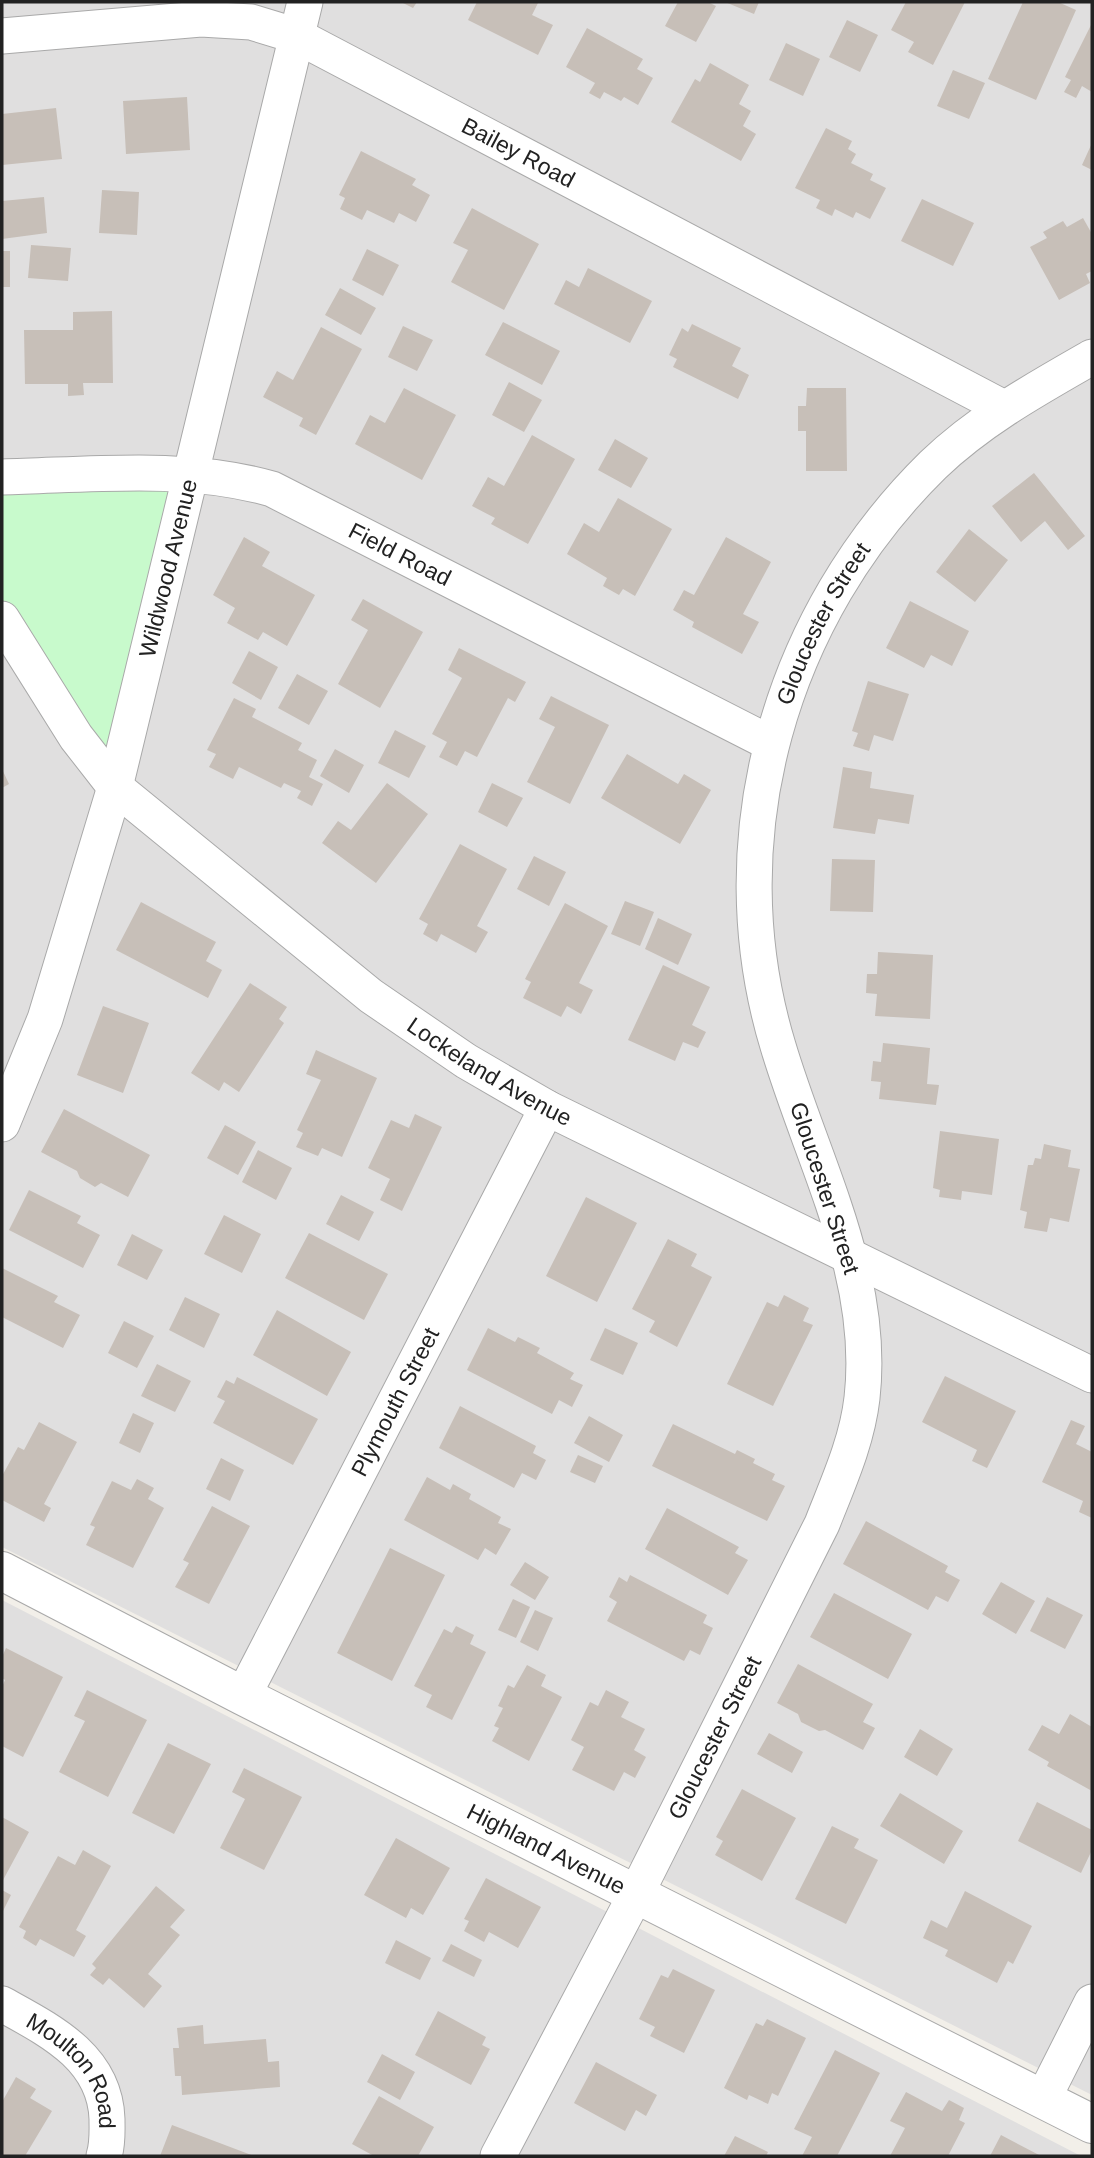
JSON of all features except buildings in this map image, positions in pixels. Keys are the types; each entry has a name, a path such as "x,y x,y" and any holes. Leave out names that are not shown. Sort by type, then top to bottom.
{"street":[{"name":"Wildwood Avenue","path":"2,1124 45,1019 115,787 305,2"},
{"name":"Bailey Road","path":"2,36 201,19 251,22 297,36 1004,408"},
{"name":"Gloucester Street","path":"498,2156 636,1894 822,1524 848,1461 862,1400 865,1338 851,1256 777,1043 760,966 753,896 757,816 771,743 798,664 832,590 873,531 934,464 1004,408 1092,358"},
{"name":"Field Road","path":"2,477 190,474 233,478 272,489 771,743"},
{"name":"Lockeland Avenue","path":"2,619 76,737 115,787 371,996 466,1061 547,1108 1092,1375"},
{"name":"Plymouth Street","path":"243,1696 547,1108"},
{"name":"Highland Avenue","path":"2,1571 243,1696 1092,2124"},
{"path":"1043,2099 1092,2002"},
{"name":"Moulton Road","path":"2,2004 61,2038 88,2063 107,2104 108,2145 104,2156"}],"shaded area":[{"path":"2,2 1092,2 1092,2095 2,1547"},
{"path":"2,1600 1081,2156 2,2156"}],"green space":[{"path":"190,474 115,787 2,619 2,477"}]}
